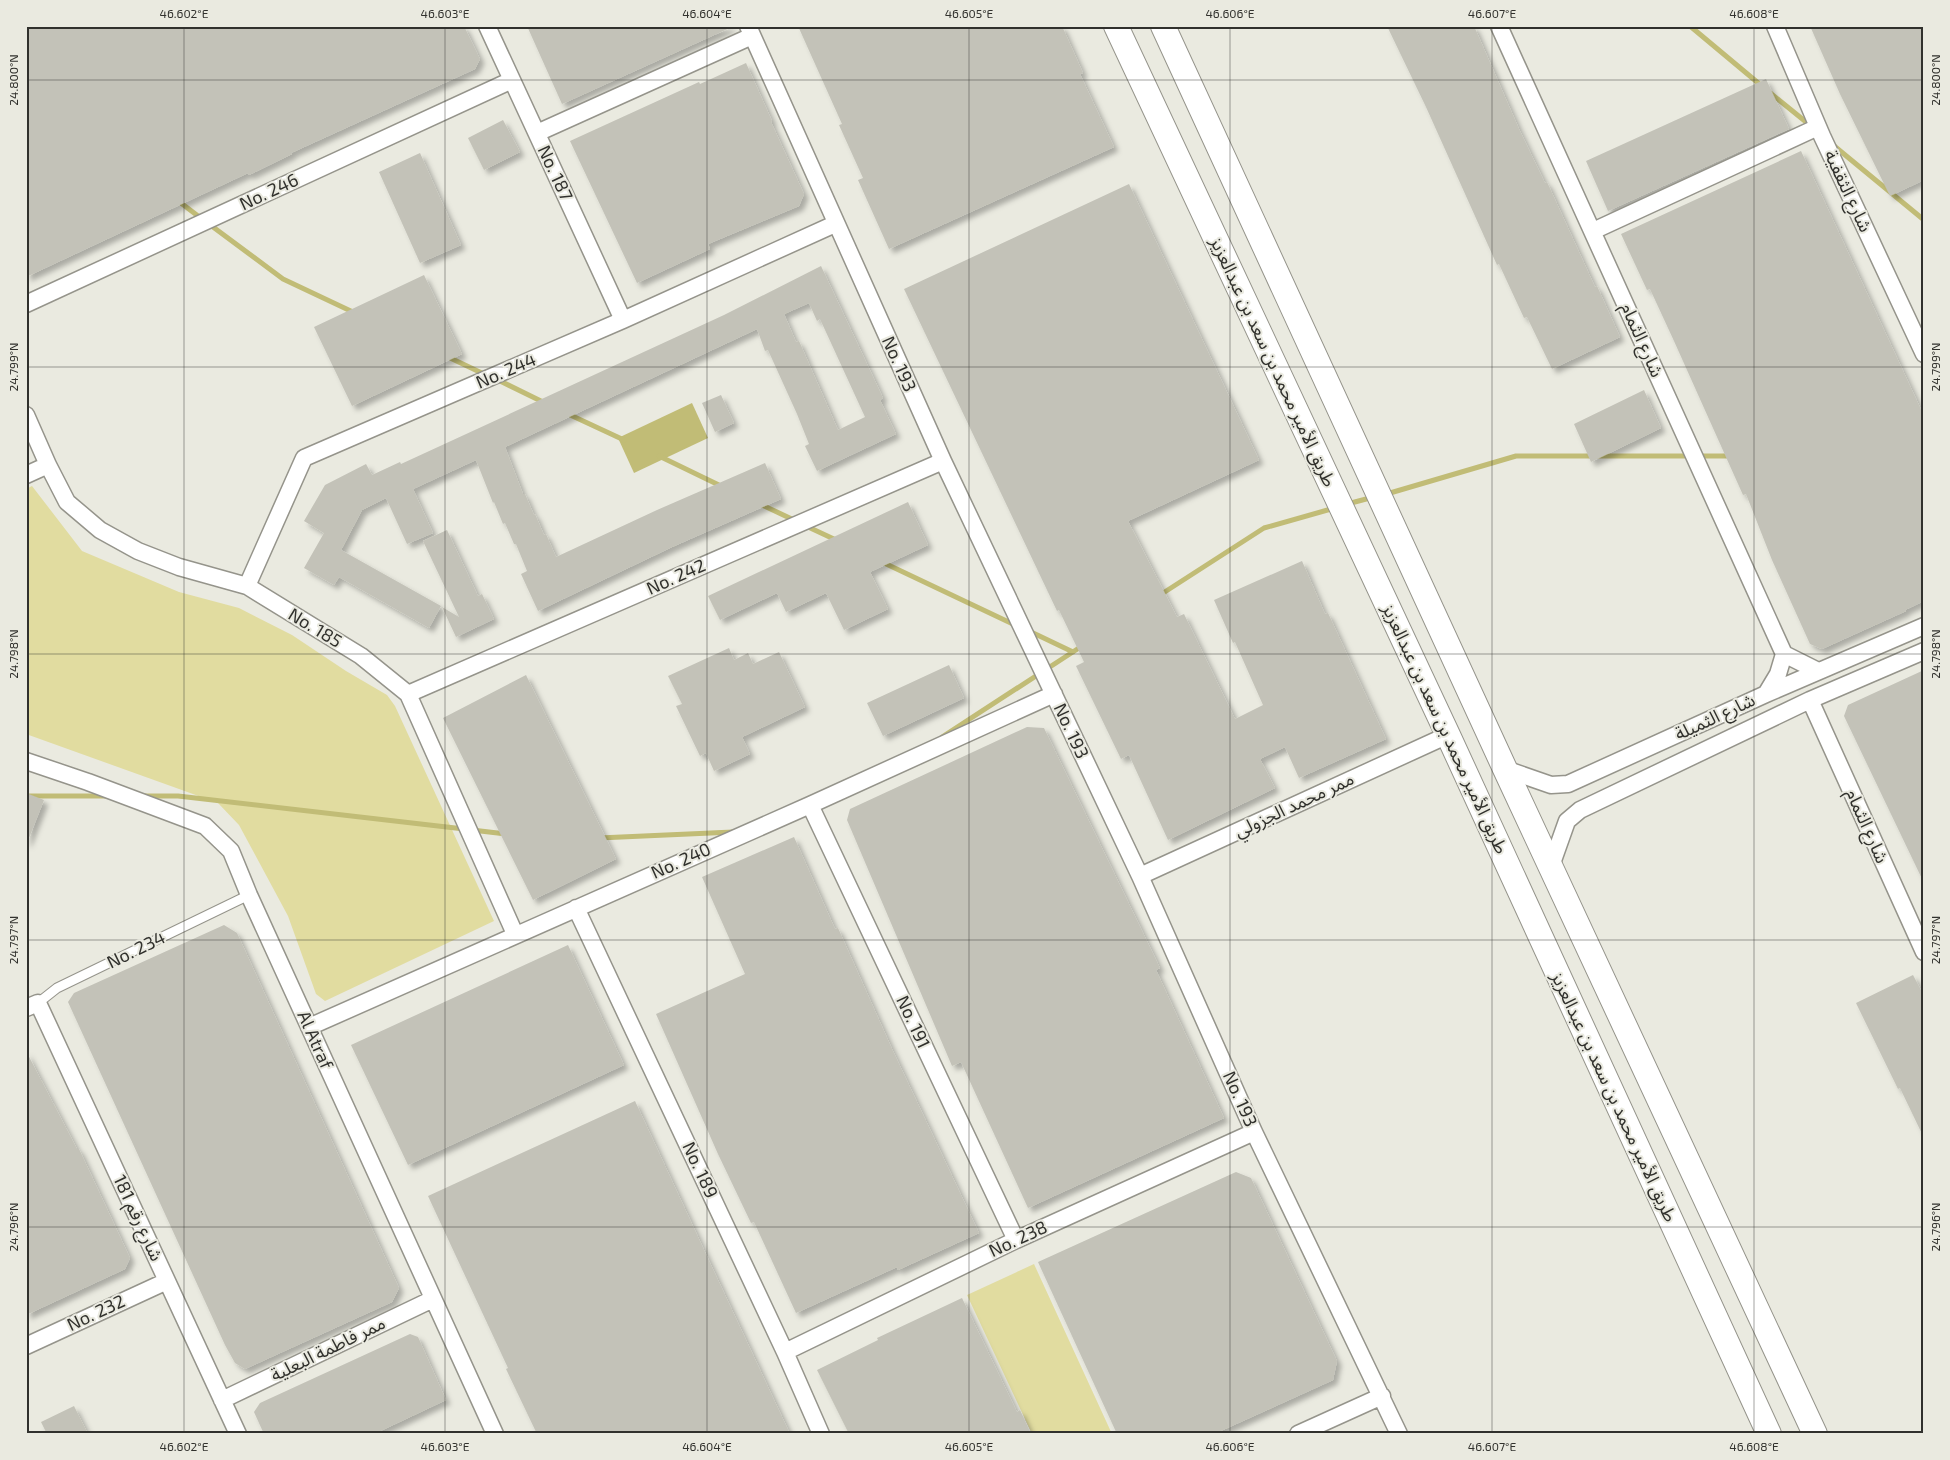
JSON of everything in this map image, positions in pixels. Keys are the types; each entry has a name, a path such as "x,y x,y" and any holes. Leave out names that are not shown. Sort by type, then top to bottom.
{"main road":[{"name":"طريق الأمير محمد بن سعد بن عبدالعزيز","path":"1116,26 1448,734 1769,1434"},
{"path":"1163,26 1505,769 1815,1434"}],"street":[{"name":"No. 187","path":"487,26 623,320"},
{"name":"شارع الثمام","path":"1499,26 1784,654"},
{"name":"شارع الثقفية","path":"1775,26 1818,127 1924,354"},
{"path":"537,133 750,31"},
{"name":"No. 193","path":"750,31 943,461 1140,876 1254,1132 1399,1434"},
{"name":"No. 246","path":"26,304 512,80"},
{"path":"1593,230 1818,127"},
{"name":"No. 244","path":"246,586 304,458 623,320 835,224"},
{"name":"No. 185","path":"26,415 67,502 100,530 138,551 179,567 246,586 361,656 408,694 515,934"},
{"name":"No. 242","path":"408,694 943,461"},
{"path":"26,475 48,465"},
{"name":"شارع الثميلة","path":"1505,769 1551,785 1568,784 1766,694 1924,626"},
{"name":"شارع الثميلة","path":"1551,866 1567,821 1580,810 1810,700 1924,651"},
{"path":"1766,694 1778,674 1784,654 1818,671"},
{"name":"No. 240","path":"308,1027 810,805 1054,694"},
{"name":"شارع الثمام","path":"1810,700 1924,952"},
{"name":"ممر محمد الجزولي","path":"1140,876 1448,734"},
{"name":"Al Atraf","path":"26,761 205,826 231,851 308,1027 495,1434"},
{"name":"No. 191","path":"810,805 1016,1240"},
{"name":"No. 189","path":"576,908 785,1352 821,1434"},
{"name":"شارع رقم 181","path":"32,1006 167,1281 238,1434"},
{"name":"No. 238","path":"785,1352 1016,1240 1254,1132"},
{"name":"No. 232","path":"26,1346 167,1281"},
{"name":"ممر فاطمة البعلية","path":"222,1400 433,1299"},
{"path":"1298,1434 1382,1396"}],"lane":[{"name":"No. 234","path":"32,1006 57,988 249,895"}],"shaded area":[{"path":"692,403 708,438 634,473 618,438"},
{"path":"32,486 82,551 179,592 239,608 292,635 346,671 387,695 395,706 494,921 325,1001 316,994 288,916 239,825 218,803 26,734 26,489"},
{"path":"1034,1264 1112,1434 1032,1434 967,1295"}],"building":[{"path":"26,26 464,26 480,59 475,69 26,277"},
{"path":"527,26 734,26 562,104"},
{"path":"798,26 1062,26 1083,73 1080,74 1114,147 889,249 858,180 863,178 839,125 842,124"},
{"path":"1387,26 1474,26 1519,129 1545,183 1547,182 1620,337 1552,369 1527,317 1524,318 1499,264 1497,265 1426,107"},
{"path":"1810,26 1924,26 1924,180 1890,196 1840,94"},
{"path":"746,63 804,194 799,206 708,244 710,249 637,283 570,141 699,82 700,84"},
{"path":"1766,79 1789,129 1608,211 1586,161"},
{"path":"503,120 520,152 484,170 468,138"},
{"path":"1801,151 1924,416 1924,601 1822,649 1810,644 1772,560 1746,494 1743,495 1650,289 1647,290 1621,234"},
{"path":"420,153 461,245 420,263 379,172"},
{"path":"1129,184 1259,460 1128,521 1177,617 1184,614 1235,719 1263,705 1214,600 1302,561 1325,614 1328,613 1386,739 1299,778 1285,747 1260,759 1275,788 1168,840 1129,755 1121,759 1076,666 1084,662 1059,610 1057,611 904,289"},
{"path":"821,266 883,398 880,400 896,434 817,471 805,446 809,444 797,414 768,350 765,351 757,329 505,447 523,494 525,494 544,535 546,534 556,557 765,463 781,499 672,547 538,611 521,574 527,571 516,544 514,544 505,523 503,524 493,503 476,460 413,489 433,533 407,544 386,498 362,510 341,550 441,606 429,628 339,577 334,585 304,568 324,533 304,521 325,485 366,464 372,475 400,462 401,464 724,315","holes":["809,303 817,321 820,319 865,417 838,430 799,341 796,342 784,314"]},
{"path":"424,275 462,354 352,406 314,327"},
{"path":"1644,390 1661,428 1591,462 1574,424"},
{"path":"721,395 734,423 715,432 702,403"},
{"path":"908,502 928,545 870,572 888,609 844,630 826,593 786,612 777,593 720,620 708,596"},
{"path":"447,530 478,596 482,594 494,619 456,637 442,607 459,617 423,541"},
{"path":"729,648 734,660 748,653 753,664 779,652 805,707 742,737 750,754 714,771 706,753 700,756 676,706 682,704 668,676"},
{"path":"949,665 964,698 883,736 867,703"},
{"path":"1924,670 1924,883 1844,716 1848,705"},
{"path":"526,675 616,859 533,900 443,718"},
{"path":"1027,727 1044,728 1160,968 1156,970 1224,1118 1028,1208 961,1062 952,1066 847,820 850,809"},
{"path":"26,793 44,800 27,843 26,843"},
{"path":"794,837 835,929 838,928 892,1049 979,1233 898,1270 897,1267 796,1313 754,1222 751,1223 718,1154 656,1014 745,974 702,877"},
{"path":"224,925 237,933 399,1288 392,1302 245,1369 235,1363 225,1345 68,1002 74,993"},
{"path":"568,945 624,1065 408,1165 351,1045"},
{"path":"1913,975 1924,996 1924,1138 1856,1003"},
{"path":"26,1051 77,1149 79,1149 130,1258 125,1269 26,1315"},
{"path":"635,1101 790,1434 537,1434 506,1369 508,1368 428,1196"},
{"path":"1236,1172 1251,1178 1337,1361 1333,1380 1214,1434 1117,1434 1038,1262"},
{"path":"962,1298 1017,1412 1020,1410 1031,1434 849,1434 817,1370 878,1340 877,1338"},
{"path":"410,1334 418,1337 446,1400 374,1434 264,1434 254,1412 260,1403"},
{"path":"74,1406 88,1434 47,1434 41,1422"}],"waterway":[{"path":"1690,26 1763,87"},
{"path":"1769,92 1811,126"},
{"path":"1833,145 1924,220"},
{"path":"177,200 202,219"},
{"path":"209,224 283,279 355,313"},
{"path":"446,356 486,375"},
{"path":"496,379 545,403"},
{"path":"566,413 624,440"},
{"path":"659,456 723,487"},
{"path":"1390,493 1516,456 1732,456"},
{"path":"1351,503 1370,498"},
{"path":"760,504 796,521"},
{"path":"1160,595 1264,528 1331,509"},
{"path":"806,526 836,540"},
{"path":"882,562 1015,625"},
{"path":"1029,631 1073,652"},
{"path":"942,737 1082,646"},
{"path":"29,796 108,796"},
{"path":"142,796 178,796 464,829"},
{"path":"472,830 506,834"},
{"path":"599,838 733,832"}]}
